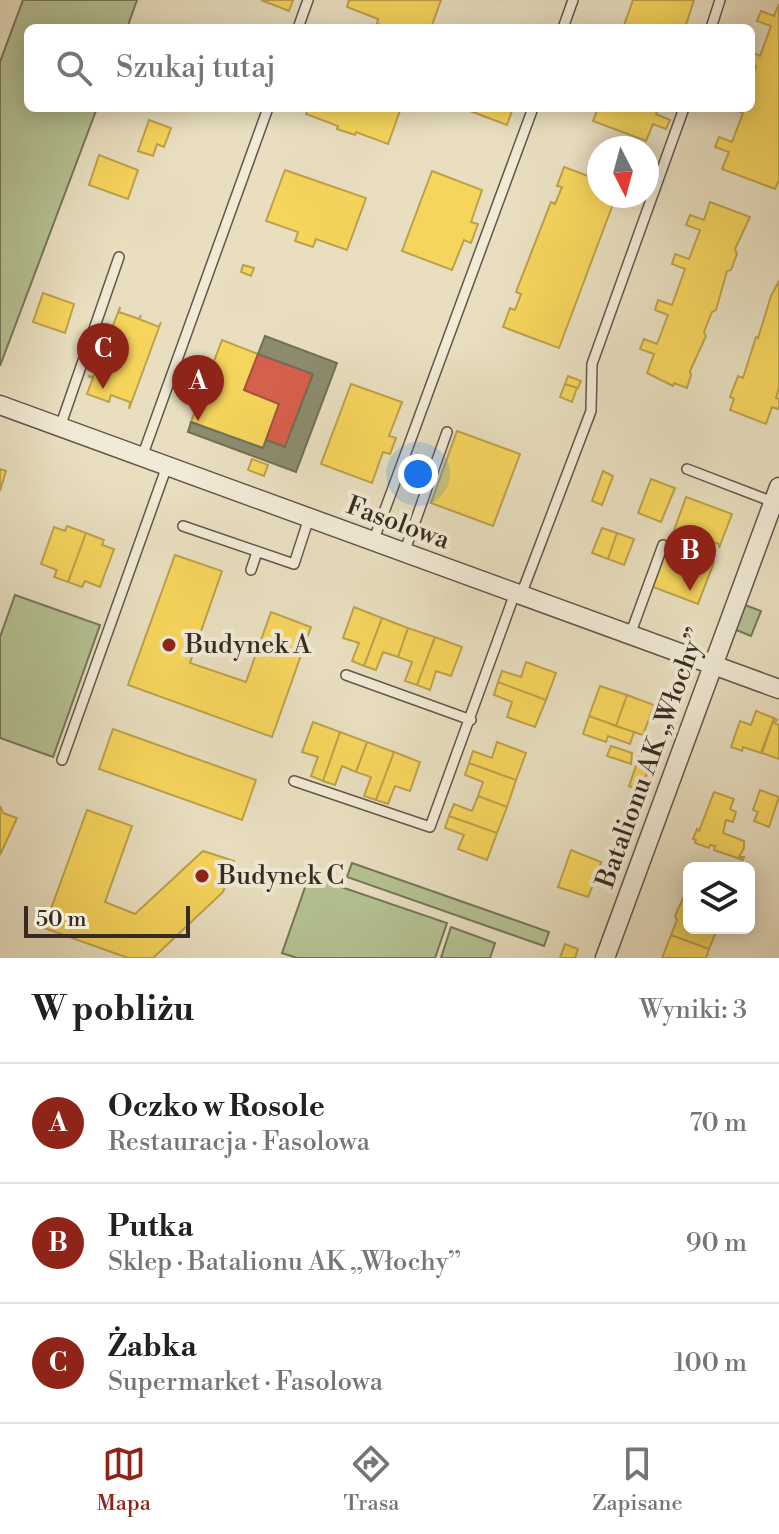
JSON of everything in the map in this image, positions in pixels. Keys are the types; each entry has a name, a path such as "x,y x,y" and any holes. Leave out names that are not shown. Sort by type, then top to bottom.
{"street":[{"name":"Fasolowa","path":"0,405 779,689"},
{"name":"Batalionu AK „Włochy”","path":"605,958 776,494"}],"lane":[{"path":"299,24 308,0"},
{"path":"564,24 573,0"},
{"path":"712,24 720,0"},
{"path":"142,457 267,112"},
{"path":"373,542 532,112"},
{"path":"294,781 430,827 591,411 592,364 683,112"},
{"path":"60,427 119,257"},
{"path":"404,553 447,432"},
{"path":"62,760 167,466"},
{"path":"687,469 776,494"},
{"path":"183,526 294,564 309,518"},
{"path":"630,635 663,545"},
{"path":"251,570 257,552"},
{"path":"346,675 471,720"}],"green space":[{"path":"23,0 137,0 128,24 24,24 24,112 95,112 0,366 0,62"},
{"path":"15,595 100,625 53,757 0,738 0,637"},
{"path":"745,605 761,611 751,636 736,630"},
{"path":"352,863 549,932 544,946 347,877"},
{"path":"309,876 447,923 435,958 297,958 282,953"},
{"path":"451,927 495,943 490,958 441,958"}],"building: Mieszkania":[{"path":"261,0 293,0 289,11"},
{"path":"349,0 441,0 432,24 377,24 378,19 347,7"},
{"path":"633,0 694,0 686,24 624,24"},
{"path":"779,4 779,180 775,189 722,169 729,152 715,147 719,137 732,142 743,113 740,112 755,112 755,54 760,56 771,26 757,21 761,11 774,16"},
{"path":"400,112 388,144 356,132 355,135 337,129 338,126 306,114"},
{"path":"473,112 512,112 507,125"},
{"path":"596,112 657,112 670,120 666,129 653,124 648,136 633,136 593,121"},
{"path":"149,120 171,128 164,147 157,144 153,156 138,151"},
{"path":"99,155 138,170 128,199 89,185"},
{"path":"564,167 587,176 587,208 612,208 559,348 503,327 510,308 515,310 521,294 516,292 551,202 555,204 562,187 557,186"},
{"path":"285,170 366,198 347,250 316,239 313,247 295,241 298,232 266,221"},
{"path":"432,171 482,190 471,222 478,224 471,243 464,240 452,270 402,251"},
{"path":"710,202 750,217 735,249 737,254 731,270 727,271 716,310 712,312 704,332 706,336 690,371 687,388 674,383 673,386 647,373 654,354 640,349 644,339 657,344 668,315 655,310 658,300 672,305 685,269 672,264 675,254 689,259 700,230 686,225 690,215 704,220"},
{"path":"243,265 254,268 251,276 241,272"},
{"path":"779,281 779,388 776,398 779,399 779,406 778,409 772,407 766,424 730,410 734,399 730,397 738,376 743,378"},
{"path":"43,293 74,304 65,333 33,322"},
{"path":"120,307 119,312 159,327 161,322 129,409 130,402 111,395 109,402 87,394 93,378 88,376 93,377"},
{"path":"222,340 258,354 244,390 279,404 263,448 191,422"},
{"path":"568,376 581,381 578,388 565,384"},
{"path":"351,384 402,402 389,436 396,438 390,454 383,452 372,483 321,464"},
{"path":"565,384 577,388 572,402 560,397"},
{"path":"457,431 520,454 493,526 431,503"},
{"path":"252,459 268,465 264,476 248,470"},
{"path":"0,469 6,471 0,491"},
{"path":"603,471 613,476 602,505 592,501"},
{"path":"651,479 675,488 661,522 638,513"},
{"path":"686,497 732,514 719,548 719,544 713,542 706,559 714,562 698,604 653,587 668,545 669,550 679,554 686,537 673,533"},
{"path":"67,526 86,533 68,582 54,577 57,570 41,564 54,527 65,531"},
{"path":"602,528 617,533 608,559 592,553"},
{"path":"86,533 104,540 102,545 114,549 100,587 85,581 82,587 68,582"},
{"path":"617,533 634,539 624,565 608,559"},
{"name":"Budynek A","path":"175,555 222,571 190,663 246,682 271,612 311,627 272,737 128,685"},
{"path":"354,607 382,618 364,666 352,661 359,643 343,638"},
{"path":"382,618 408,628 398,657 383,652 376,670 364,666"},
{"path":"408,628 435,637 417,685 405,681 412,662 398,657"},
{"path":"435,637 462,647 451,676 436,671 430,690 417,685"},
{"path":"526,662 556,673 546,700 498,682 502,671 521,677"},
{"path":"498,682 546,700 535,727 507,717 512,702 494,695"},
{"path":"600,686 627,695 616,726 589,716"},
{"path":"627,695 654,705 643,735 616,726"},
{"path":"756,711 774,718 761,753 731,747 740,721 751,725"},
{"path":"589,716 634,732 630,744 608,736 606,742 583,734"},
{"path":"774,718 777,720 774,723 779,725 779,759 762,753"},
{"path":"313,722 340,732 323,781 311,776 318,757 302,752"},
{"path":"113,729 256,780 242,820 99,769"},
{"path":"340,732 367,742 356,772 342,766 335,785 323,781"},
{"path":"367,742 394,752 376,800 364,796 371,777 356,772"},
{"path":"497,742 526,753 516,780 469,763 473,751 492,758"},
{"path":"611,746 632,753 631,764 607,756"},
{"path":"394,752 420,762 410,791 395,786 388,804 376,800"},
{"path":"639,757 651,761 641,790 629,786"},
{"path":"469,763 516,780 507,807 478,796 483,782 465,775"},
{"path":"760,790 779,797 769,827 754,821 758,812 753,810"},
{"path":"714,792 734,799 730,809 736,812 733,822 726,820 723,833 744,841 739,857 744,857 743,860 714,850 715,846 710,845 709,848 695,843 693,839"},
{"path":"478,796 507,807 497,833 449,816 454,804 472,811"},
{"path":"0,806 3,813 17,818 0,855"},
{"name":"Budynek C","path":"87,810 132,826 105,902 135,914 203,851 234,861 223,892 153,958 128,958 44,928"},
{"path":"449,816 497,833 487,860 458,849 464,835 445,828"},
{"path":"571,850 601,862 595,886 588,897 558,887"},
{"path":"683,898 683,934 715,934 709,949 671,935 677,920 675,916"},
{"path":"671,935 709,949 706,958 662,958"},
{"path":"565,944 578,949 575,958 560,958"}],"building: Handel":[{"path":"258,354 313,374 285,447 266,440 279,404 244,390"}],"building: Przemysł":[{"path":"265,336 337,363 296,472 188,432 191,422 263,448 266,440 285,447 313,374 258,354"}],"place":[{"name":"Żabka","path":"103,389"},
{"name":"Oczko w Rosole","path":"198,421"},
{"name":"Putka","path":"690,591"},
{"name":"Budynek A","path":"169,645"},
{"name":"Budynek C","path":"202,876"}]}
